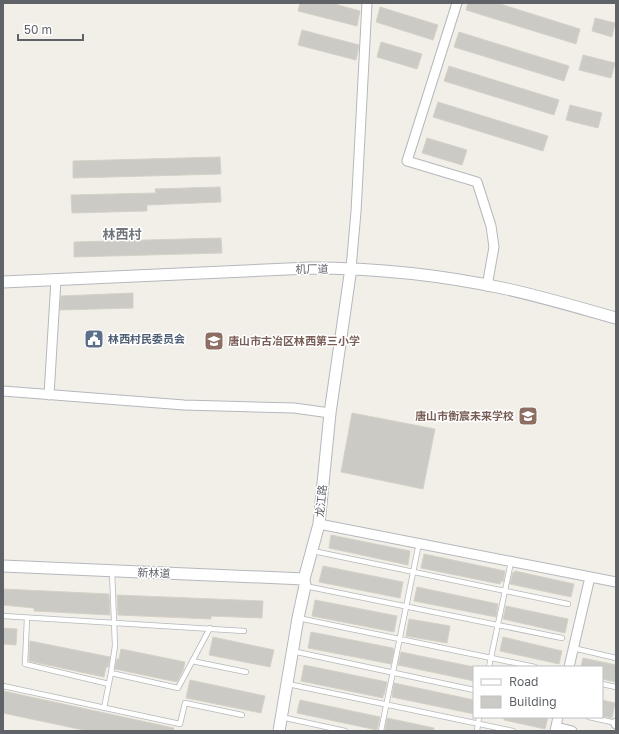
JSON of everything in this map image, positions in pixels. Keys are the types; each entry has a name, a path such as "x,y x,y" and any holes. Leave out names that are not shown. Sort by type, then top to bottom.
{"street":[{"path":"350,268 356,212 367,3"},
{"path":"457,3 407,161 477,182 491,226 494,247 487,286"},
{"name":"机厂道","path":"3,282 310,268 350,268 384,270 441,277 507,289 616,318"},
{"name":"龙江路","path":"279,731 298,618 319,524 330,413 350,268"},
{"path":"49,395 56,280"},
{"path":"3,391 184,405 294,408 330,413"},
{"path":"319,524 616,582"},
{"name":"新林道","path":"3,566 305,583"},
{"path":"569,666 590,577"},
{"path":"558,718 555,729 572,731"}],"lane":[{"path":"381,731 419,543"},
{"path":"312,551 568,604"},
{"path":"490,666 511,562"},
{"path":"104,708 115,646 112,571"},
{"path":"305,583 406,606 562,638"},
{"path":"3,616 244,631"},
{"path":"28,618 25,664 108,684"},
{"path":"298,618 530,666"},
{"path":"111,673 178,688 210,628"},
{"path":"573,648 616,658"},
{"path":"292,651 473,690"},
{"path":"192,661 246,672"},
{"path":"286,683 513,731"},
{"path":"603,684 616,687"},
{"path":"3,686 180,724 185,703 242,715"},
{"path":"281,717 345,731"},
{"path":"477,731 479,718"},
{"path":"594,718 616,723"}],"building":[{"path":"300,3 331,3 360,11 357,26 298,11"},
{"path":"468,3 497,3 580,29 576,44 466,10"},
{"path":"380,7 438,25 433,40 376,22"},
{"path":"595,18 615,23 612,37 592,31"},
{"path":"302,30 359,45 356,60 298,45"},
{"path":"459,32 569,66 564,81 454,47"},
{"path":"381,42 422,54 417,69 377,57"},
{"path":"583,55 615,63 611,78 579,70"},
{"path":"449,66 559,100 554,115 444,81"},
{"path":"438,102 548,136 543,151 433,117"},
{"path":"570,105 602,113 598,128 566,120"},
{"path":"427,138 467,150 462,165 422,153"},
{"path":"220,157 221,174 73,178 73,161"},
{"path":"220,187 221,202 147,205 147,211 72,213 71,195 156,193 155,189"},
{"path":"221,238 222,253 74,257 74,242"},
{"path":"133,293 133,308 60,310 61,296"},
{"path":"352,413 435,429 423,489 341,472"},
{"path":"331,535 410,551 408,565 329,548"},
{"path":"424,554 505,571 503,582 501,581 500,584 421,568"},
{"path":"323,566 403,582 400,598 319,582"},
{"path":"515,571 574,584 571,597 510,584 513,572 514,573"},
{"path":"417,587 498,604 496,617 414,601"},
{"path":"3,589 109,594 110,615 34,611 34,608 3,605"},
{"path":"117,595 263,601 262,618 211,616 211,619 118,615"},
{"path":"315,600 397,616 394,632 312,616"},
{"path":"506,606 568,619 565,633 503,619"},
{"path":"409,619 450,626 447,643 406,636"},
{"path":"3,628 17,629 16,645 3,644"},
{"path":"311,632 393,648 394,650 391,664 308,648"},
{"path":"213,637 274,650 270,667 209,655"},
{"path":"503,637 562,651 559,664 500,651"},
{"path":"30,641 110,657 104,677 29,661"},
{"path":"121,649 185,662 183,670 177,682 115,669"},
{"path":"401,652 473,667 473,681 398,665"},
{"path":"583,658 616,665 616,682 603,679 603,666 581,666"},
{"path":"304,665 387,682 383,698 301,681"},
{"path":"190,680 265,696 261,713 186,698"},
{"path":"394,683 473,700 473,714 392,697"},
{"path":"3,691 174,728 173,731 88,731 3,713"},
{"path":"300,700 380,717 377,730 297,713"},
{"path":"603,700 615,703 612,718 603,716"},
{"path":"387,718 434,728 434,731 385,731"},
{"path":"504,718 548,718 545,729 504,720"}],"place":[{"name":"林西村民委员会","path":"94,339"},
{"name":"唐山市古冶区林西第三小学","path":"214,341"},
{"name":"唐山市衡宸未来学校","path":"528,416"}],"district":[{"name":"林西村","path":"122,234"}]}
